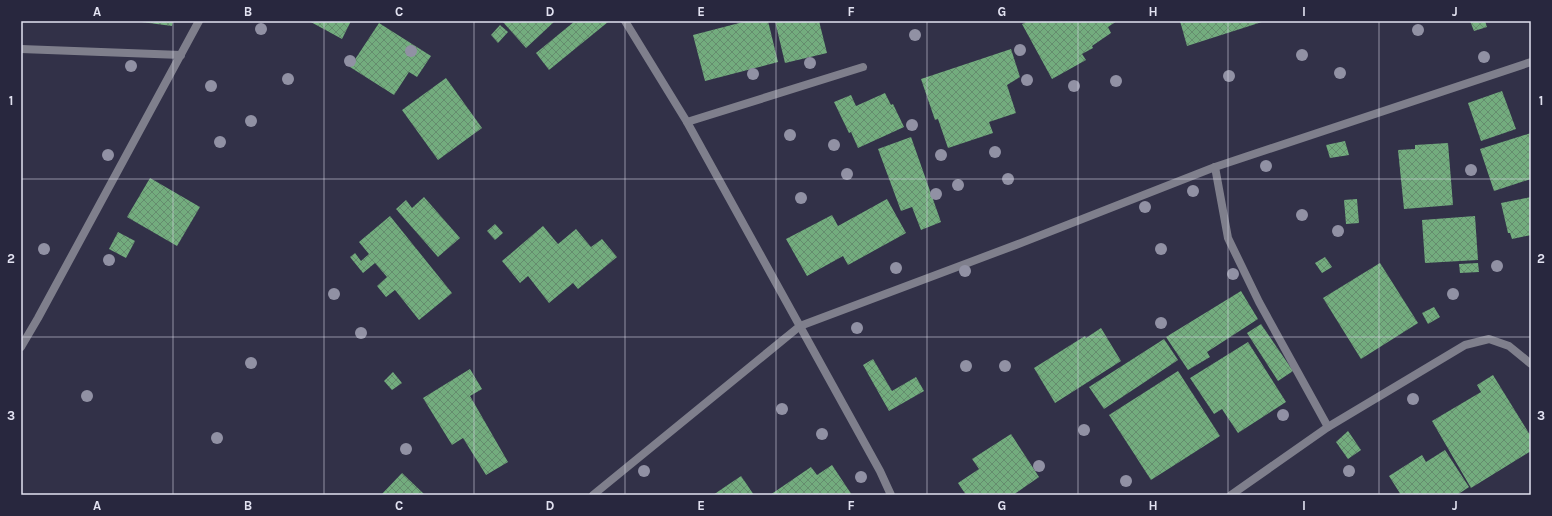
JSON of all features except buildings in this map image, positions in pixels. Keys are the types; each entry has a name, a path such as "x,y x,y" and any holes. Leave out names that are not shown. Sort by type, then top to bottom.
{"street":[{"path":"21,347 199,21"},
{"path":"625,21 687,122 880,471 891,495"},
{"path":"21,49 181,55"},
{"path":"593,495 800,326 1028,240 1215,167 1531,62"},
{"path":"687,122 864,66"},
{"path":"1215,167 1228,238 1259,302 1328,427"},
{"path":"1231,495 1328,427 1465,345 1488,338 1509,346 1531,364"}]}
